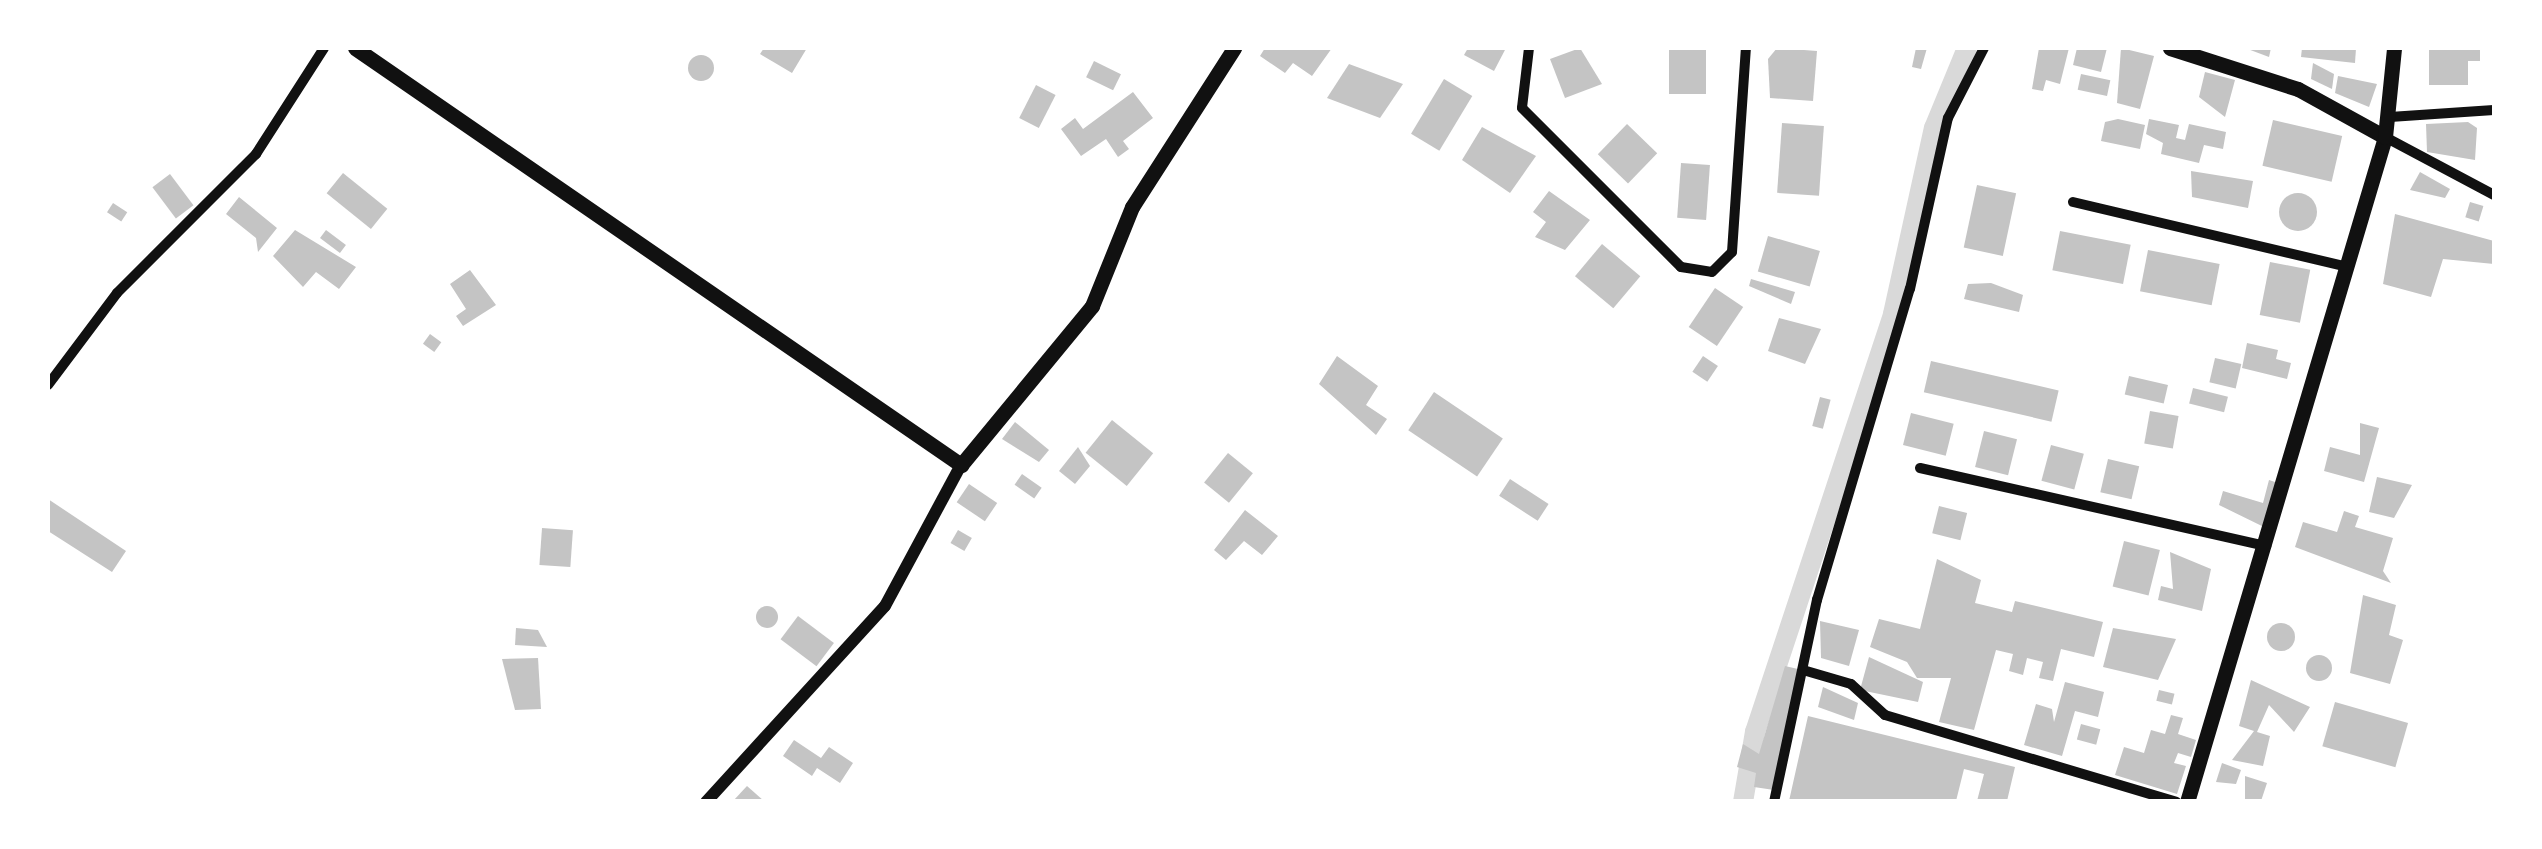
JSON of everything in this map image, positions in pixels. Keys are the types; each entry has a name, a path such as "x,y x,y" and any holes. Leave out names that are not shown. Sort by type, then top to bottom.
{"main road":[{"path":"355,48 961,465 1092,306 1132,207 1234,48"},
{"path":"2170,48 2298,89 2385,137"},
{"path":"2187,802 2385,137 2394,48"}],"street":[{"path":"48,385 117,293 256,154 324,48"},
{"path":"1529,48 1522,108 1681,267 1712,272 1732,252 1746,48"},
{"path":"1774,802 1804,670 1948,118 1984,48"},
{"path":"2390,117 2494,110"},
{"path":"2385,137 2494,195"},
{"path":"2073,202 2347,267"},
{"path":"706,802 885,606 961,465"},
{"path":"1920,468 2266,546"},
{"path":"1804,670 1851,684 1885,715 2176,802"}],"building":[{"path":"764,48 807,48 792,73 760,54"},
{"path":"1265,48 1332,48 1312,76 1293,63 1285,73 1260,56"},
{"path":"1468,48 1506,48 1494,71 1464,55"},
{"path":"1580,48 1602,84 1565,98 1550,59"},
{"path":"1669,48 1706,48 1706,94 1669,94"},
{"path":"1777,48 1817,51 1813,101 1770,98 1768,59"},
{"path":"1916,48 1927,48 1921,69 1912,67"},
{"path":"2039,48 2069,48 2060,84 2046,80 2043,91 2032,89"},
{"path":"2077,48 2107,48 2101,72 2073,65"},
{"path":"2121,48 2154,56 2140,109 2117,103"},
{"path":"2245,48 2271,48 2269,57"},
{"path":"2302,48 2356,48 2355,63 2301,57"},
{"path":"2429,48 2480,48 2480,61 2468,61 2468,85 2429,85"},
{"path":"701,55 710,59 714,68 710,77 701,81 692,77 688,68 692,59"},
{"path":"1094,61 1121,74 1113,90 1086,77"},
{"path":"2313,63 2334,74 2332,89 2311,79"},
{"path":"1349,64 1403,84 1380,118 1327,98"},
{"path":"2205,72 2235,80 2225,117 2199,97"},
{"path":"2081,74 2110,80 2107,96 2078,90"},
{"path":"2338,76 2377,84 2369,107 2335,93"},
{"path":"1444,79 1472,96 1439,151 1411,134"},
{"path":"1036,85 1056,95 1039,128 1019,118"},
{"path":"1133,92 1153,118 1123,141 1129,149 1118,157 1106,139 1081,156 1061,129 1075,118 1083,129"},
{"path":"2118,119 2145,125 2140,149 2101,141 2105,122"},
{"path":"2149,119 2179,125 2176,138 2185,140 2189,124 2226,132 2223,149 2204,145 2199,163 2161,154 2163,143 2146,134"},
{"path":"2273,120 2342,136 2332,182 2262,166"},
{"path":"2468,122 2477,128 2475,160 2427,152 2426,124"},
{"path":"1782,123 1824,126 1819,196 1777,193"},
{"path":"1627,124 1657,153 1628,183 1598,154"},
{"path":"1482,127 1536,156 1510,193 1462,160"},
{"path":"1681,163 1710,165 1706,220 1677,218"},
{"path":"2191,171 2253,181 2248,208 2192,197"},
{"path":"2420,172 2450,189 2445,198 2410,190"},
{"path":"343,173 387,209 371,229 327,193"},
{"path":"170,174 193,205 176,218 152,187"},
{"path":"1977,185 2016,193 2003,256 1964,248"},
{"path":"1549,191 1590,220 1565,250 1535,237 1546,222 1533,212"},
{"path":"2298,193 2312,198 2317,212 2312,226 2298,231 2284,226 2279,212 2284,198"},
{"path":"239,197 277,228 258,252 256,238 226,214"},
{"path":"2470,202 2483,206 2479,221 2465,217"},
{"path":"113,203 127,212 121,221 107,212"},
{"path":"2395,214 2494,241 2494,264 2443,259 2431,297 2383,284"},
{"path":"295,230 356,267 339,289 316,272 303,287 273,256"},
{"path":"326,230 346,245 340,253 320,238"},
{"path":"2060,231 2131,245 2123,284 2052,270"},
{"path":"1768,236 1820,251 1810,286 1758,272"},
{"path":"1602,244 1640,276 1613,308 1575,276"},
{"path":"2148,250 2220,264 2212,305 2140,291"},
{"path":"2270,262 2310,270 2300,323 2260,315"},
{"path":"470,270 496,305 463,326 456,316 466,309 450,284"},
{"path":"1751,279 1795,292 1791,304 1749,286"},
{"path":"1991,283 2023,295 2019,312 1964,299 1968,284"},
{"path":"1715,288 1743,307 1717,346 1689,327"},
{"path":"1779,318 1821,329 1805,364 1768,351"},
{"path":"430,334 441,342 434,352 423,344"},
{"path":"2247,343 2278,350 2276,359 2291,363 2287,379 2242,368"},
{"path":"1337,356 1378,386 1366,405 1387,419 1376,435 1319,384"},
{"path":"1703,356 1718,366 1707,382 1692,372"},
{"path":"2215,358 2241,364 2236,388 2209,382"},
{"path":"1931,361 2059,390 2051,422 1924,392"},
{"path":"2129,376 2168,385 2164,404 2125,395"},
{"path":"2193,388 2228,397 2224,412 2189,404"},
{"path":"1434,392 1503,438 1477,477 1408,430"},
{"path":"1820,397 1831,400 1823,429 1812,426"},
{"path":"2150,411 2179,416 2173,449 2144,443"},
{"path":"1911,413 1954,424 1946,456 1903,445"},
{"path":"1112,420 1153,453 1127,486 1086,453"},
{"path":"1015,422 1049,450 1039,462 1002,439"},
{"path":"2360,423 2379,428 2364,482 2324,471 2330,447 2360,455"},
{"path":"1984,431 2017,439 2008,475 1975,467"},
{"path":"2051,445 2084,454 2074,490 2041,481"},
{"path":"1078,447 1090,466 1075,484 1059,471"},
{"path":"1228,453 1253,473 1229,503 1204,483"},
{"path":"2108,459 2139,466 2132,499 2100,492"},
{"path":"1022,474 1042,488 1034,498 1015,485"},
{"path":"2377,477 2412,485 2394,518 2369,512"},
{"path":"1510,479 1549,504 1538,521 1499,496"},
{"path":"2269,480 2281,484 2268,529 2219,505 2223,491 2263,503"},
{"path":"969,484 997,503 985,521 957,502"},
{"path":"48,499 126,551 112,572 48,531"},
{"path":"1939,506 1967,513 1960,540 1932,533"},
{"path":"1245,510 1278,536 1262,555 1244,541 1226,560 1214,550"},
{"path":"2344,511 2359,516 2355,527 2393,538 2383,571 2391,583 2295,547 2303,522 2337,532"},
{"path":"542,528 573,530 570,567 539,565"},
{"path":"958,530 972,538 964,551 950,543"},
{"path":"2124,541 2160,550 2149,596 2113,587"},
{"path":"2170,552 2211,569 2202,611 2158,600 2161,586 2173,589"},
{"path":"1937,559 1981,580 1975,603 2012,612 2015,601 2103,622 2094,657 2061,649 2053,681 2039,678 2043,662 2027,658 2023,675 2009,671 2013,654 1996,650 1974,730 1939,722 1951,678 1917,678 1907,662 1870,647 1879,619 1920,629"},
{"path":"2363,595 2396,605 2389,635 2403,640 2390,684 2350,673"},
{"path":"763,606 771,606 778,617 771,628 763,628 756,621 756,613"},
{"path":"798,616 834,643 816,666 781,639"},
{"path":"1820,621 1859,630 1849,666 1821,658"},
{"path":"2281,623 2291,627 2295,637 2291,647 2281,651 2271,647 2267,637 2271,627"},
{"path":"516,628 538,630 547,647 515,645"},
{"path":"2113,628 2176,639 2158,680 2103,667"},
{"path":"2319,655 2328,659 2332,668 2328,677 2319,681 2310,677 2306,668 2310,659"},
{"path":"1869,657 1923,682 1918,702 1860,690"},
{"path":"538,658 541,709 515,710 502,659"},
{"path":"1785,666 1798,669 1774,790 1754,787 1756,773 1737,767 1743,744 1759,754"},
{"path":"2251,680 2310,707 2294,732 2269,705 2257,732 2270,736 2263,766 2232,760 2254,731 2239,726"},
{"path":"2065,682 2104,692 2098,717 2075,711 2062,756 2024,745 2036,704 2052,709 2054,722"},
{"path":"1823,687 1858,703 1854,720 1818,707"},
{"path":"2159,690 2175,694 2172,705 2156,701"},
{"path":"2335,702 2408,723 2395,767 2322,746"},
{"path":"2171,715 2183,718 2178,734 2196,740 2191,757 2178,753 2174,763 2186,766 2177,794 2115,775 2124,747 2144,753 2151,730 2165,734"},
{"path":"1808,716 2015,767 2007,801 1977,801 1984,774 1964,769 1956,801 1789,801"},
{"path":"2081,724 2100,729 2096,745 2077,739"},
{"path":"794,740 821,758 829,747 853,763 840,783 817,768 812,776 783,756"},
{"path":"2222,763 2241,770 2236,784 2216,782"},
{"path":"2245,776 2267,783 2261,801 2245,801"},
{"path":"747,786 764,801 733,801"}],"waterway":[{"path":"1743,802 1755,732 1893,314 1934,128 1967,48"}]}
